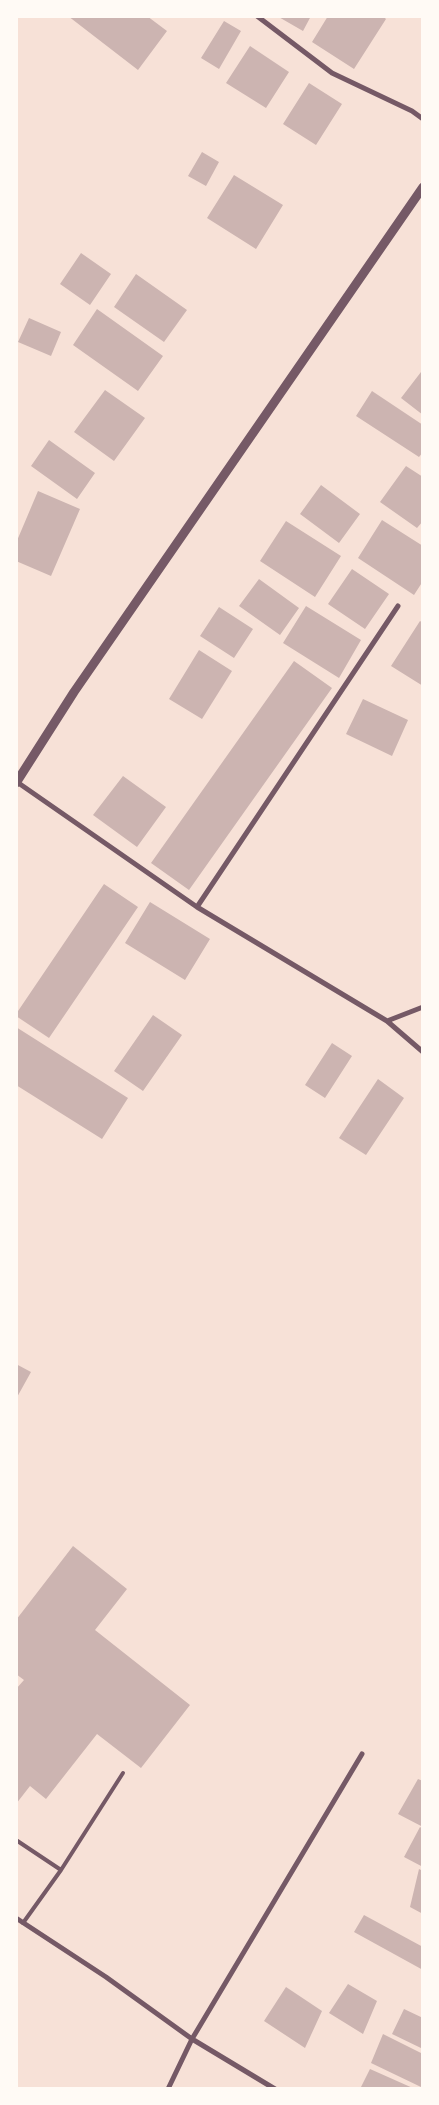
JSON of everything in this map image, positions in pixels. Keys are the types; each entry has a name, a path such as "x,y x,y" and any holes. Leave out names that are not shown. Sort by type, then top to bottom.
{"street":[{"path":"258,16 332,73 412,111 423,119"},
{"path":"423,187 74,692 17,783 84,827 197,907 387,1021 423,1052"},
{"path":"197,907 398,606"},
{"path":"387,1021 423,1007"},
{"path":"168,2089 192,2039 362,1754"},
{"path":"16,1918 106,1977 192,2039 275,2089"}],"lane":[{"path":"23,1923 61,1870 123,1773"},
{"path":"16,1840 61,1870"}],"building":[{"path":"68,16 147,16 167,31 138,70"},
{"path":"277,16 311,16 303,31"},
{"path":"328,16 383,16 386,19 354,69 312,42"},
{"path":"224,21 241,31 219,69 201,58"},
{"path":"250,46 289,72 266,108 226,83"},
{"path":"309,83 342,104 316,145 283,124"},
{"path":"202,152 219,162 206,186 188,176"},
{"path":"234,175 283,205 256,249 207,218"},
{"path":"81,253 111,274 90,305 60,284"},
{"path":"136,274 187,310 164,342 114,307"},
{"path":"97,309 163,356 138,391 73,345"},
{"path":"29,318 61,332 51,356 18,342"},
{"path":"421,372 423,374 423,415 401,398"},
{"path":"105,390 145,418 114,461 74,432"},
{"path":"372,391 423,425 423,452 419,457 356,416"},
{"path":"49,440 95,473 77,499 31,466"},
{"path":"406,466 423,477 423,521 417,528 380,502"},
{"path":"321,485 360,514 339,543 300,514"},
{"path":"38,491 80,509 51,576 16,561 16,543"},
{"path":"382,520 423,546 423,581 414,595 358,558"},
{"path":"286,521 341,556 315,597 260,561"},
{"path":"352,569 389,594 365,629 328,604"},
{"path":"259,579 299,608 280,635 239,606"},
{"path":"306,606 361,640 339,678 283,643"},
{"path":"219,607 253,629 234,658 200,636"},
{"path":"420,621 423,623 423,686 391,666"},
{"path":"199,650 232,671 202,719 169,699"},
{"path":"294,661 332,688 189,890 151,863"},
{"path":"363,699 408,720 392,756 346,734"},
{"path":"123,776 166,807 137,847 93,815"},
{"path":"104,884 138,907 49,1038 16,1016 16,1014"},
{"path":"150,902 210,939 185,980 125,943"},
{"path":"153,1015 182,1035 143,1091 114,1071"},
{"path":"16,1027 128,1098 102,1139 16,1085"},
{"path":"332,1043 352,1056 325,1098 305,1085"},
{"path":"378,1079 404,1098 366,1155 339,1138"},
{"path":"16,1364 31,1372 16,1399"},
{"path":"73,1546 127,1589 95,1630 190,1705 141,1768 97,1734 46,1799 30,1786 16,1804 16,1689 24,1680 16,1674 16,1620"},
{"path":"418,1779 423,1781 423,1827 398,1814"},
{"path":"420,1827 423,1829 423,1867 404,1857"},
{"path":"419,1869 423,1871 423,1914 410,1907"},
{"path":"364,1915 423,1947 423,1970 354,1932"},
{"path":"348,1984 377,2001 363,2034 329,2013"},
{"path":"286,1987 322,2011 305,2048 264,2021"},
{"path":"404,2009 423,2018 423,2049 392,2034"},
{"path":"383,2034 423,2054 421,2087 371,2063"},
{"path":"370,2069 415,2089 360,2089"}]}
